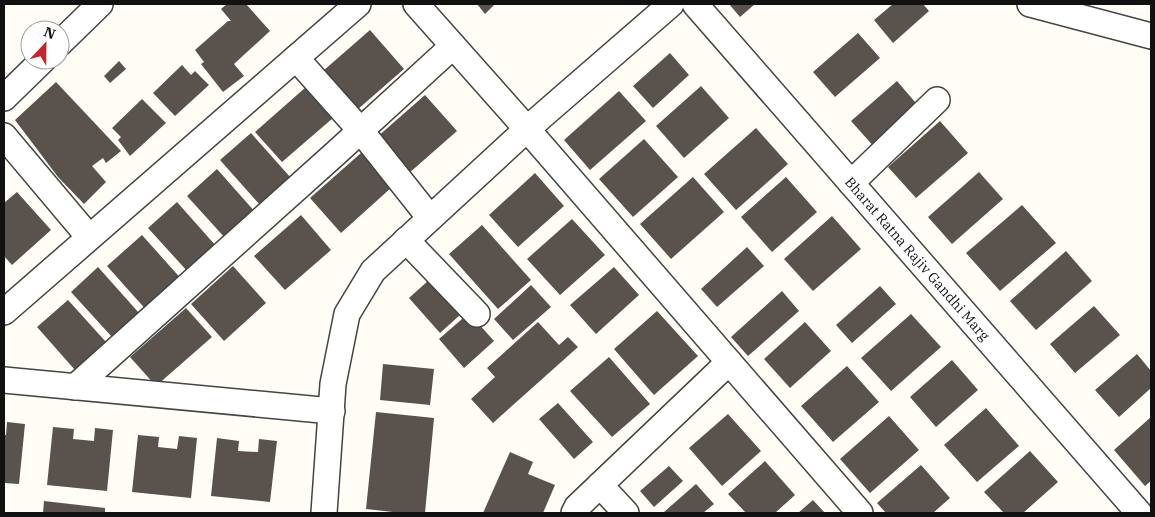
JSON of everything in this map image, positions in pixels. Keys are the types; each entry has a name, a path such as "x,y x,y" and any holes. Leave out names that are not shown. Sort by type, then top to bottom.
{"street":[{"path":"70,33 100,4"},
{"path":"4,312 358,4"},
{"path":"416,4 527,128 860,513"},
{"path":"324,513 333,384 347,314 373,271 527,128 670,4"},
{"name":"Bharat Ratna Rajiv Gandhi Marg","path":"695,4 1140,513"},
{"path":"1030,4 1151,36"},
{"path":"75,386 361,131 453,46"},
{"path":"296,58 361,131 430,218"},
{"path":"4,98 33,70"},
{"path":"851,182 937,100"},
{"path":"4,136 89,237"},
{"path":"406,240 477,314"},
{"path":"574,513 577,507 729,362"},
{"path":"4,380 332,411"},
{"path":"600,485 626,513"}],"building":[{"path":"227,4 246,4 270,31 234,64 244,76 223,92 201,64 204,62 195,50 228,21 231,21 221,9"},
{"path":"477,4 495,4 485,14"},
{"path":"729,4 755,4 740,17"},
{"path":"893,4 923,4 929,11 893,43 874,20"},
{"path":"370,30 404,69 357,110 323,71"},
{"path":"858,33 880,58 835,97 813,72"},
{"path":"670,53 689,75 653,108 633,86"},
{"path":"119,61 126,69 110,83 104,76"},
{"path":"182,65 191,75 195,71 209,85 175,116 153,93"},
{"path":"897,81 921,109 876,149 851,121"},
{"path":"56,82 121,151 106,163 103,158 92,166 106,182 84,204 58,177 15,120"},
{"path":"701,86 729,118 684,158 656,126"},
{"path":"306,87 333,118 282,162 255,132"},
{"path":"619,91 646,121 590,170 564,140"},
{"path":"425,95 457,131 408,174 376,138"},
{"path":"142,99 166,123 130,156 118,140 121,137 112,128"},
{"path":"940,121 968,153 916,198 888,167"},
{"path":"756,128 788,164 736,210 704,174"},
{"path":"251,133 291,178 260,205 220,160"},
{"path":"644,139 678,177 633,217 599,179"},
{"path":"361,153 392,187 341,233 310,198"},
{"path":"217,169 256,213 226,239 187,196"},
{"path":"979,172 1003,199 952,244 928,217"},
{"path":"535,173 564,206 518,247 489,215"},
{"path":"693,177 724,212 671,259 640,224"},
{"path":"786,177 817,212 772,252 741,217"},
{"path":"17,192 51,230 12,265 4,256 4,203"},
{"path":"177,202 216,246 188,272 148,228"},
{"path":"1022,205 1056,243 1000,291 966,253"},
{"path":"301,215 331,250 285,290 254,256"},
{"path":"832,216 861,249 813,291 784,259"},
{"path":"572,219 605,255 560,295 527,259"},
{"path":"482,225 531,280 498,309 449,254"},
{"path":"142,235 184,282 149,313 107,266"},
{"path":"747,247 764,266 717,307 701,289"},
{"path":"1066,251 1092,281 1036,330 1010,301"},
{"path":"233,266 266,303 224,341 191,304"},
{"path":"98,267 139,313 112,337 71,292"},
{"path":"614,267 639,295 596,334 570,305"},
{"path":"429,280 460,315 440,333 409,298"},
{"path":"531,285 551,307 513,340 494,319"},
{"path":"880,286 896,304 852,343 836,325"},
{"path":"782,291 799,311 748,356 731,337"},
{"path":"68,300 106,342 75,370 37,327"},
{"path":"1094,306 1120,335 1075,373 1050,344"},
{"path":"186,308 212,337 156,386 130,357"},
{"path":"657,311 698,356 654,395 614,349"},
{"path":"469,313 494,341 464,368 439,339"},
{"path":"911,314 941,347 891,391 861,358"},
{"path":"538,322 559,345 568,337 578,347 493,423 471,399 495,377 487,368"},
{"path":"805,322 831,351 790,388 764,359"},
{"path":"1137,354 1151,371 1151,388 1119,417 1095,390"},
{"path":"609,357 650,404 612,437 570,391"},
{"path":"952,360 978,390 936,427 910,397"},
{"path":"383,364 434,369 430,405 380,400"},
{"path":"847,366 879,402 833,442 801,406"},
{"path":"558,403 593,442 574,459 539,419"},
{"path":"986,408 1019,446 977,482 944,445"},
{"path":"376,412 434,418 425,513 402,513 366,509"},
{"path":"728,414 761,451 722,486 689,448"},
{"path":"889,416 919,450 870,493 840,459"},
{"path":"1151,417 1151,481 1145,486 1114,450"},
{"path":"7,422 25,424 19,484 4,483 4,435 6,435"},
{"path":"53,427 74,429 73,439 94,441 95,428 113,430 107,491 47,485"},
{"path":"138,435 159,437 158,447 177,449 179,436 197,438 191,498 132,492"},
{"path":"217,438 239,441 238,451 258,452 259,439 277,441 270,502 211,496"},
{"path":"1030,451 1058,482 1023,513 1004,513 984,492"},
{"path":"510,452 533,462 528,474 555,485 543,513 483,513"},
{"path":"765,461 795,495 775,513 746,513 728,494"},
{"path":"921,465 950,498 933,513 886,513 877,503"},
{"path":"669,466 683,481 654,507 640,491"},
{"path":"696,484 714,504 703,513 664,512"},
{"path":"813,500 825,513 798,513"},
{"path":"44,501 105,508 105,513 43,513"}]}
